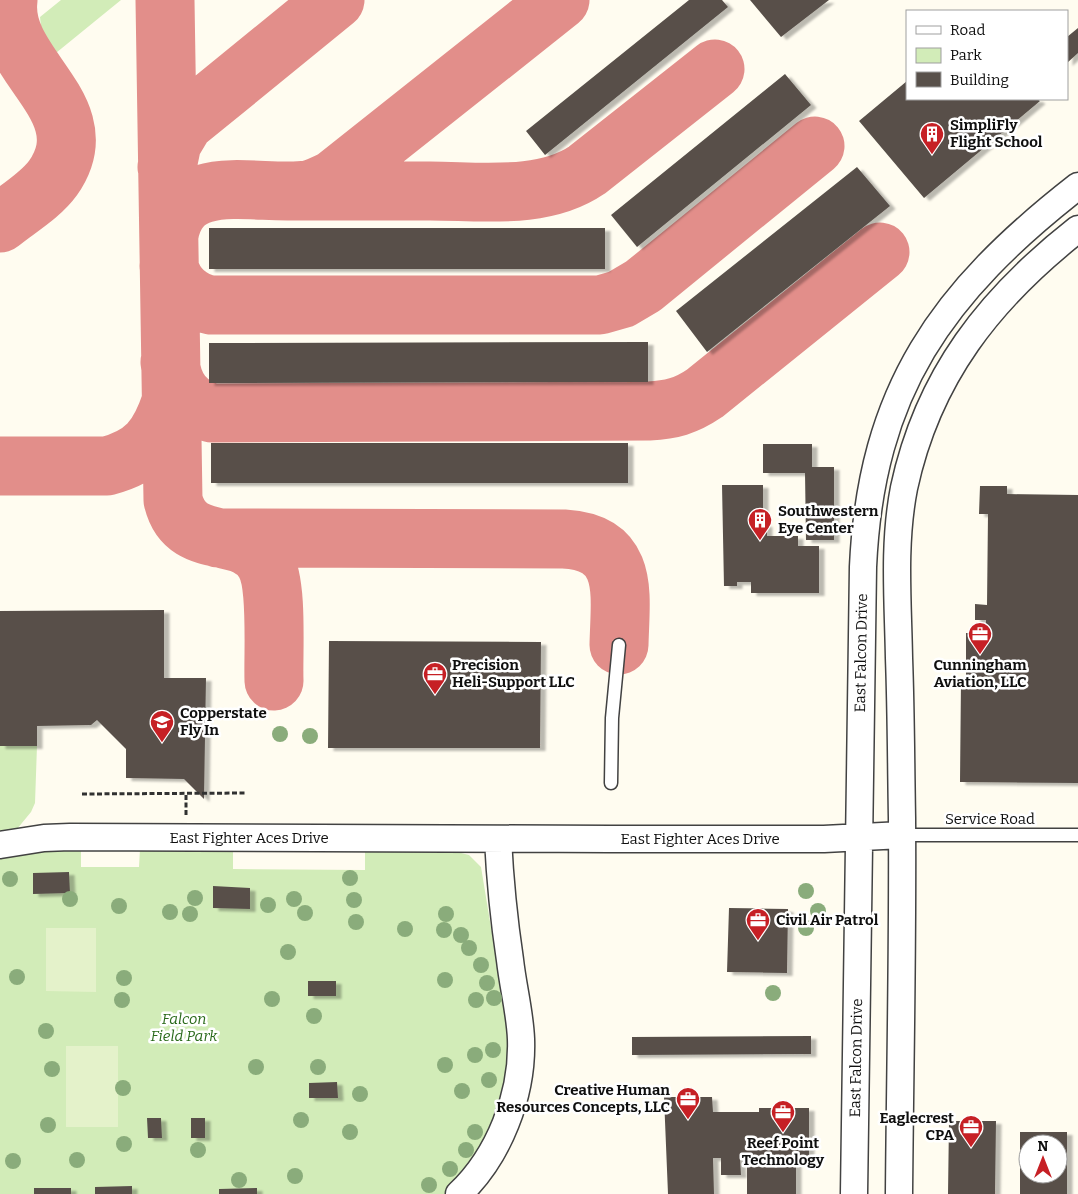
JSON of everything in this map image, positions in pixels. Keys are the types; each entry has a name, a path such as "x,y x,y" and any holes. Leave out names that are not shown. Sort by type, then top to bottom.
{"street":[{"name":"East Falcon Drive","path":"854,1194 864,529 877,459 887,424 921,351 945,314 967,286 1018,235 1078,186"},
{"path":"899,1194 902,835 897,556 904,488 912,459 938,389 978,325 1026,272 1078,229"},
{"name":"East Fighter Aces Drive","path":"0,845 44,838 70,837 824,839 902,835"},
{"path":"459,1194 479,1173 496,1145 510,1112 519,1072 521,1039 504,914 498,839"}],"lane":[{"path":"610,783 612,718 619,645"},
{"name":"Service Road","path":"902,835 1078,835"}],"path":[{"path":"82,794 244,793"}],"green space":[{"path":"61,0 121,0 51,57 43,44 40,17"},
{"path":"0,746 37,746 35,803 31,812 17,829 0,832"},
{"name":"Falcon Field Park","path":"42,849 81,849 81,867 139,867 140,849 233,850 233,869 365,870 365,851 461,853 469,855 481,867 511,1049 506,1088 500,1108 483,1147 472,1164 446,1194 0,1194 0,857"},
{"path":"46,928 96,928 96,992 46,991"},
{"path":"66,1046 118,1046 118,1127 66,1127"}],"building":[{"path":"689,0 722,0 728,7 545,155 526,131"},
{"path":"750,0 829,0 781,37"},
{"path":"1078,28 1078,53 1068,62 1068,36"},
{"path":"785,74 811,105 637,247 611,215"},
{"name":"SimpliFly Flight School","path":"906,82 906,100 1040,101 924,198 859,121"},
{"path":"857,167 890,206 707,352 676,311"},
{"path":"209,228 605,228 605,269 209,269"},
{"path":"648,342 648,382 209,383 209,343"},
{"path":"211,443 628,443 628,483 211,483"},
{"path":"763,444 812,444 812,467 834,467 834,540 806,540 805,473 763,473"},
{"name":"Southwestern Eye Center","path":"722,485 763,485 763,524 767,524 767,536 798,536 798,546 819,546 819,593 751,593 751,582 737,582 737,586 724,586"},
{"path":"980,486 1007,486 1007,494 1078,495 1078,783 960,782 961,680 966,680 966,633 985,633 986,620 975,620 975,604 987,605 988,514 979,514"},
{"path":"164,610 164,678 206,678 204,799 184,779 126,778 126,749 97,720 91,725 37,726 37,746 0,746 0,611"},
{"name":"Precision Heli-Support LLC","path":"329,641 541,642 540,748 328,748"},
{"path":"69,872 70,893 33,894 33,873"},
{"path":"213,886 250,888 250,909 213,908"},
{"name":"Civil Air Patrol","path":"729,908 788,909 787,973 727,972"},
{"path":"308,981 336,981 336,996 308,996"},
{"path":"811,1036 811,1054 632,1055 632,1037"},
{"path":"337,1082 338,1098 309,1098 309,1083"},
{"path":"664,1097 712,1097 713,1112 759,1112 759,1108 809,1108 809,1160 796,1160 796,1194 747,1194 747,1158 740,1158 741,1175 721,1175 721,1158 713,1158 714,1194 668,1194"},
{"path":"147,1118 161,1118 162,1138 148,1138"},
{"path":"191,1118 205,1118 205,1138 191,1138"},
{"path":"949,1121 996,1121 995,1194 948,1194"},
{"path":"1020,1132 1067,1132 1067,1134 1020,1134"},
{"path":"1020,1184 1067,1184 1067,1194 1020,1194"},
{"path":"132,1186 132,1194 95,1194 95,1187"},
{"path":"34,1188 71,1188 71,1194 34,1194"},
{"path":"257,1188 257,1194 219,1194 219,1189"}],"taxiway":[{"path":"0,223 48,185 53,178 65,153 66,130 58,109 19,46 10,24 8,0"},
{"path":"165,0 173,500 180,517 190,527 202,533 243,544 255,551 265,563 272,587 274,681"},
{"path":"167,167 172,143 184,123 335,0"},
{"path":"169,235 176,214 189,201 205,193 225,190 308,190 333,180 560,0"},
{"path":"304,191 511,192 551,186 570,180 587,170 715,69"},
{"path":"169,266 175,281 184,292 196,300 211,305 600,305 621,299 643,286 815,146"},
{"path":"170,362 174,380 182,395 203,410 212,413 664,410 685,404 705,393 880,252"},
{"path":"0,466 107,466 120,462 141,451 149,444 161,426 171,402"},
{"path":"218,538 564,539 586,543 601,550 611,561 617,575 620,591 619,645"}],"place":[{"name":"SimpliFly Flight School","path":"932,155"},
{"name":"Southwestern Eye Center","path":"760,541"},
{"name":"Cunningham Aviation, LLC","path":"980,655"},
{"name":"Precision Heli-Support LLC","path":"435,695"},
{"name":"Copperstate Fly In","path":"162,743"},
{"name":"Civil Air Patrol","path":"758,941"},
{"name":"Creative Human Resources Concepts, LLC","path":"688,1120"},
{"name":"Reef Point Technology","path":"783,1133"},
{"name":"Eaglecrest CPA","path":"971,1148"}]}
